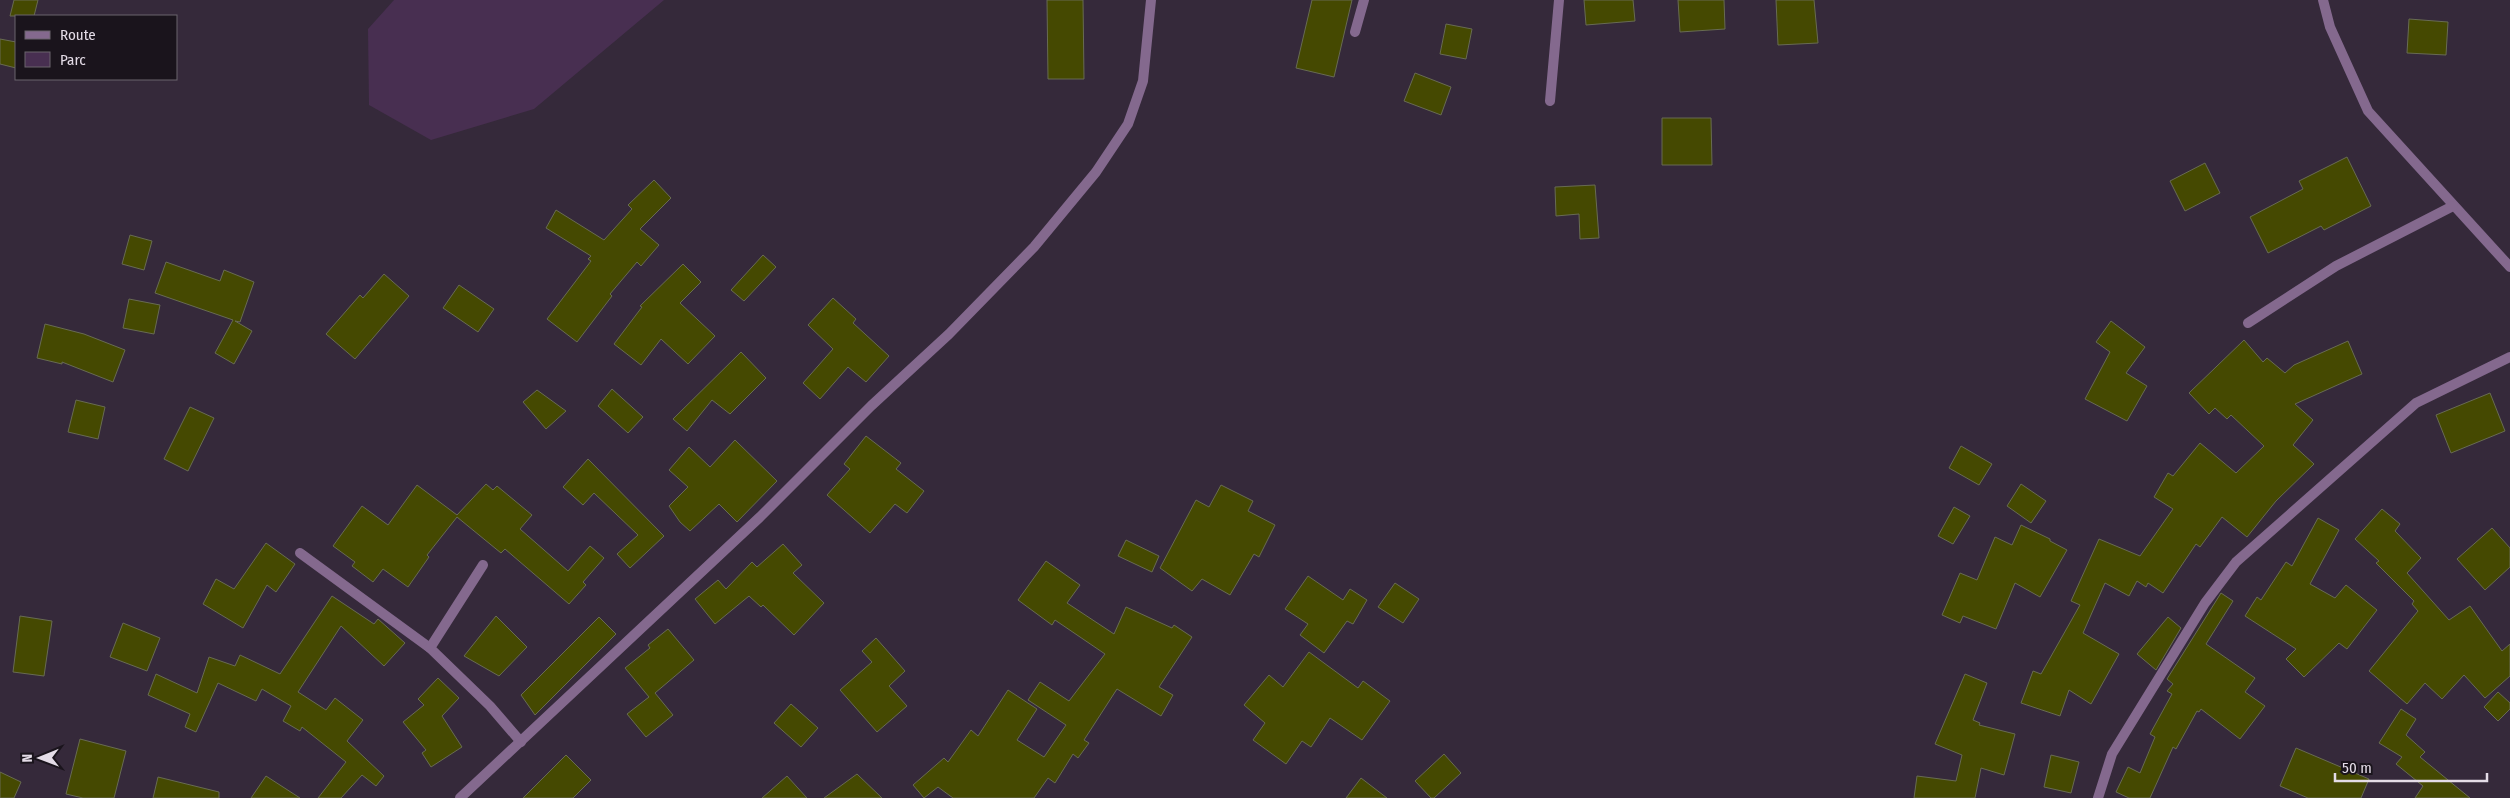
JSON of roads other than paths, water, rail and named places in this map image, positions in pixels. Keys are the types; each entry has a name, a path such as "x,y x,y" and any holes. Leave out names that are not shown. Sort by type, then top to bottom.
{"street":[{"path":"460,798 667,606 871,406 949,334 1034,247 1096,172 1128,124 1144,81 1151,0"},
{"path":"1355,32 1364,0"},
{"path":"1550,102 1559,0"},
{"path":"2323,0 2330,27 2368,111 2510,267"},
{"path":"2248,323 2336,266 2453,206"},
{"path":"2098,798 2112,754 2205,604 2236,562 2416,403 2510,357"},
{"path":"300,553 430,648 490,706 521,742"},
{"path":"430,648 483,565"}]}
